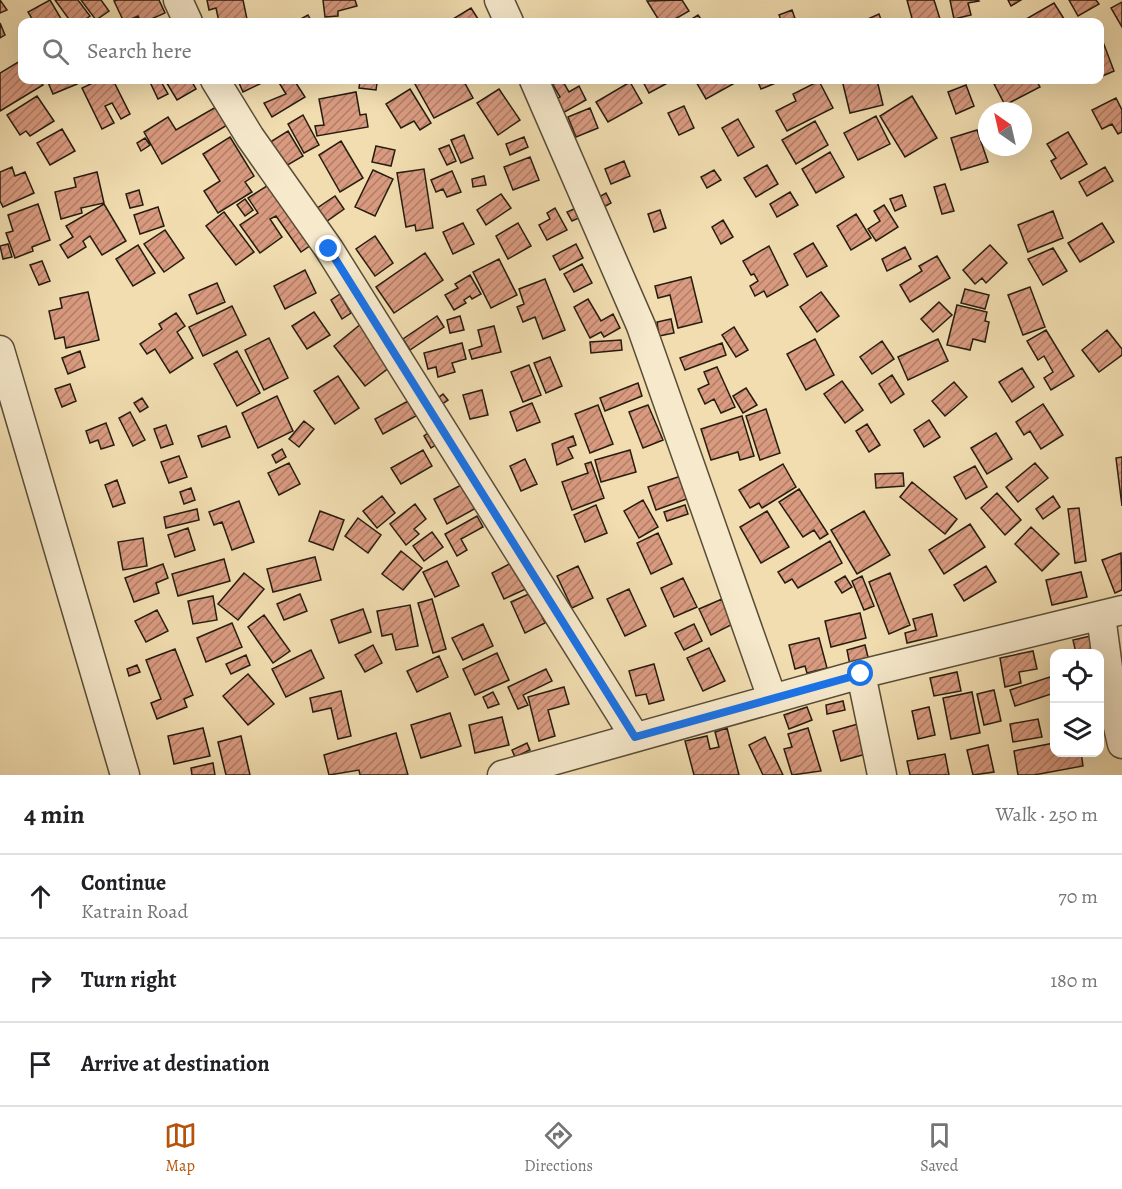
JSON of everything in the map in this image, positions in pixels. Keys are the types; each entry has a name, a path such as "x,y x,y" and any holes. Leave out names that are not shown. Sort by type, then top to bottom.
{"street":[{"path":"178,0 186,18"},
{"path":"499,0 507,18"},
{"path":"217,84 250,138 329,249 635,737"},
{"path":"536,84 641,327 772,698"},
{"path":"0,350 126,775"},
{"path":"502,775 861,674 1111,613 1113,705 1122,744"},
{"path":"861,674 882,775"}],"building":[{"path":"0,0 7,10 0,13"},
{"path":"50,0 61,18 32,18 28,12"},
{"path":"55,0 78,0 90,16 68,18"},
{"path":"81,0 101,0 109,11 99,18 94,18"},
{"path":"159,0 165,13 154,18 139,18 138,16 122,18 114,1"},
{"path":"207,0 243,0 247,18 218,18 216,8 209,10"},
{"path":"323,0 355,0 357,6 338,11 338,16 325,17"},
{"path":"682,0 689,11 677,18 658,18 647,1"},
{"path":"907,0 934,0 940,18 912,18"},
{"path":"950,0 979,1 968,3 971,15 954,18"},
{"path":"1008,0 1021,0 1011,6"},
{"path":"1069,0 1096,0 1099,4 1078,16"},
{"path":"1122,2 1122,27 1111,8"},
{"path":"1054,3 1063,18 1028,18"},
{"path":"471,8 477,18 455,18"},
{"path":"792,10 795,18 780,18 779,15"},
{"path":"0,23 5,35 0,38"},
{"path":"1104,45 1114,71 1104,75"},
{"path":"18,62 18,84 43,85 0,111 0,73"},
{"path":"49,84 77,84 53,94"},
{"path":"90,84 115,84 130,114 121,119 112,103 105,106 114,123 102,129 82,88"},
{"path":"151,84 162,84 168,94 158,99"},
{"path":"167,84 193,84 196,89 177,100"},
{"path":"239,84 260,84 243,92"},
{"path":"280,84 297,84 305,97 272,117 264,103 286,94"},
{"path":"360,84 377,84 376,90 359,88"},
{"path":"415,84 465,84 473,98 434,118"},
{"path":"553,84 564,84 569,92 579,86 586,100 561,114 553,100 560,97"},
{"path":"627,84 631,84 642,103 608,122 596,102"},
{"path":"644,84 666,84 649,93"},
{"path":"697,84 733,84 706,99"},
{"path":"759,84 773,84 761,89"},
{"path":"813,84 821,84 833,108 787,131 776,111 796,101 793,94"},
{"path":"843,84 878,84 883,105 850,113"},
{"path":"994,84 1038,84 1040,87 1011,102 1003,102"},
{"path":"966,85 974,106 956,114 948,92"},
{"path":"410,89 431,123 420,130 414,121 401,128 386,104"},
{"path":"499,89 520,120 498,135 477,103"},
{"path":"356,92 360,115 366,114 368,127 317,136 315,126 324,125 319,99"},
{"path":"37,96 54,121 30,136 26,131 20,135 7,115"},
{"path":"912,96 937,138 905,157 880,116"},
{"path":"1116,98 1122,110 1122,132 1118,134 1112,124 1102,129 1092,110"},
{"path":"223,103 234,121 162,164 144,132 168,117 176,130"},
{"path":"684,106 694,128 679,135 668,113"},
{"path":"590,108 598,128 576,137 568,117"},
{"path":"303,115 319,145 304,153 288,124"},
{"path":"876,116 890,144 858,160 844,133"},
{"path":"738,119 754,147 738,156 722,128"},
{"path":"815,121 828,145 796,164 782,140"},
{"path":"62,129 75,151 50,165 37,143"},
{"path":"977,130 978,156 986,156 988,162 961,170 951,138"},
{"path":"288,131 303,156 279,170 267,144"},
{"path":"1068,132 1087,164 1061,179 1051,161 1056,158 1047,144"},
{"path":"464,135 473,158 461,163 451,140"},
{"path":"230,137 254,176 245,182 252,192 218,213 204,191 220,181 203,154"},
{"path":"524,137 528,147 510,155 506,144"},
{"path":"145,138 150,145 141,151 137,143"},
{"path":"341,141 363,178 340,192 319,155"},
{"path":"449,145 456,161 447,165 439,149"},
{"path":"376,146 395,150 391,166 372,162"},
{"path":"830,152 844,177 816,193 802,169"},
{"path":"530,157 539,180 513,190 504,167"},
{"path":"624,161 630,176 611,184 605,169"},
{"path":"767,165 778,184 756,197 744,178"},
{"path":"12,167 15,176 25,172 34,193 3,207 0,201 0,172"},
{"path":"1105,167 1113,181 1087,196 1079,182"},
{"path":"424,169 433,228 416,231 415,225 406,227 397,173"},
{"path":"373,170 393,179 375,216 355,207"},
{"path":"714,170 721,180 707,188 701,177"},
{"path":"452,171 461,192 447,197 443,189 436,192 431,180"},
{"path":"97,172 104,203 81,208 82,213 61,219 55,192 76,187 74,178"},
{"path":"484,176 486,185 473,187 472,179"},
{"path":"270,184 311,245 301,252 276,216 270,219 282,237 260,253 240,225 258,213 248,198"},
{"path":"945,184 954,211 942,214 934,187"},
{"path":"139,190 143,205 130,208 126,194"},
{"path":"790,192 798,205 777,217 770,204"},
{"path":"606,193 611,203 604,207 599,197"},
{"path":"501,194 511,208 486,225 477,210"},
{"path":"902,195 906,206 895,211 890,199"},
{"path":"335,196 344,209 323,224 313,211"},
{"path":"245,199 253,210 245,216 237,205"},
{"path":"38,204 50,240 32,247 33,251 15,258 6,233 13,231 8,215"},
{"path":"104,204 126,241 102,255 90,236 83,241 86,247 68,258 60,245 73,237 66,226"},
{"path":"884,205 898,227 876,241 868,229 880,221 874,211"},
{"path":"158,207 164,226 140,234 134,215"},
{"path":"555,208 567,230 547,240 539,225 550,219 547,213"},
{"path":"576,208 581,217 572,221 567,212"},
{"path":"660,210 666,228 654,232 648,214"},
{"path":"1053,211 1063,238 1028,252 1018,225"},
{"path":"224,212 254,252 236,265 206,226"},
{"path":"856,214 871,238 851,250 837,226"},
{"path":"723,220 733,237 721,244 712,227"},
{"path":"463,223 474,244 453,254 443,232"},
{"path":"518,223 531,246 508,259 496,236"},
{"path":"1102,223 1114,242 1080,262 1068,243"},
{"path":"165,230 184,258 164,272 144,244"},
{"path":"375,236 393,263 375,276 356,249"},
{"path":"813,243 827,266 807,277 794,254"},
{"path":"8,244 12,257 3,259 0,246"},
{"path":"576,244 583,258 560,270 553,256"},
{"path":"138,245 155,273 133,286 116,259"},
{"path":"990,245 1007,263 986,283 982,278 975,284 963,270"},
{"path":"769,246 788,285 767,297 764,291 755,296 750,286 758,281 754,274 751,275 743,261"},
{"path":"905,247 911,259 887,271 882,259"},
{"path":"1053,248 1067,271 1043,285 1028,259"},
{"path":"425,253 443,280 394,313 376,287"},
{"path":"937,256 950,278 910,302 900,285 922,271 919,266"},
{"path":"499,259 517,295 491,308 473,272"},
{"path":"42,261 50,281 39,285 30,265"},
{"path":"582,264 592,283 574,292 564,274"},
{"path":"305,270 316,293 285,309 274,286"},
{"path":"470,275 481,294 472,299 470,296 464,300 466,303 454,310 445,295 458,288 455,284"},
{"path":"691,277 702,322 678,328 670,295 658,298 655,286"},
{"path":"545,279 565,330 543,339 535,317 523,322 517,307 524,304 519,289"},
{"path":"217,283 225,302 197,314 189,295"},
{"path":"1030,287 1045,327 1023,335 1008,295"},
{"path":"965,289 989,295 985,309 961,303"},
{"path":"88,292 99,340 66,348 64,337 55,339 49,311 62,308 60,298"},
{"path":"821,292 839,316 817,332 800,307"},
{"path":"340,294 351,313 342,319 331,300"},
{"path":"588,299 601,321 613,314 620,328 604,337 601,332 590,338 574,307"},
{"path":"939,302 952,315 933,332 921,319"},
{"path":"957,305 987,312 985,321 989,322 985,342 973,339 970,350 947,345"},
{"path":"232,306 246,335 203,356 189,327"},
{"path":"314,312 330,335 307,349 292,326"},
{"path":"176,313 185,326 177,332 193,358 170,373 155,349 147,354 140,344 162,329 159,324"},
{"path":"437,316 444,327 410,350 403,339"},
{"path":"460,316 464,330 450,333 447,320"},
{"path":"671,319 674,333 659,336 657,322"},
{"path":"362,323 394,364 365,386 334,346"},
{"path":"494,326 501,352 472,359 469,350 482,346 478,330"},
{"path":"734,327 748,350 736,357 722,335"},
{"path":"1046,330 1074,376 1051,390 1044,378 1053,372 1044,356 1038,360 1027,341"},
{"path":"1107,330 1122,349 1122,355 1099,372 1082,350"},
{"path":"269,338 288,378 264,390 245,350"},
{"path":"815,339 834,375 806,390 787,354"},
{"path":"938,339 948,361 908,380 898,357"},
{"path":"621,340 622,350 591,353 590,342"},
{"path":"882,341 894,359 872,374 860,357"},
{"path":"462,343 466,359 452,363 455,372 438,377 436,367 428,369 424,353"},
{"path":"722,343 726,355 685,370 680,358"},
{"path":"80,351 85,367 68,374 62,358"},
{"path":"237,351 260,393 237,406 214,364"},
{"path":"550,357 562,386 546,393 534,363"},
{"path":"529,365 541,395 523,402 511,372"},
{"path":"717,367 735,407 721,413 714,399 705,404 698,389 709,384 704,372"},
{"path":"1022,368 1034,387 1012,402 999,382"},
{"path":"892,375 904,394 891,403 879,384"},
{"path":"338,376 359,408 335,424 314,391"},
{"path":"842,381 863,410 845,423 824,394"},
{"path":"954,382 967,397 945,416 932,401"},
{"path":"638,383 642,396 605,411 600,398"},
{"path":"70,384 76,401 62,407 55,389"},
{"path":"746,388 757,405 743,413 733,396"},
{"path":"482,390 488,415 470,419 463,395"},
{"path":"443,394 448,400 438,407 434,401"},
{"path":"277,396 293,431 258,448 242,413"},
{"path":"142,398 148,407 140,412 134,403"},
{"path":"408,401 416,416 383,434 375,419"},
{"path":"532,403 540,422 517,431 510,412"},
{"path":"1043,404 1063,435 1041,449 1030,431 1024,435 1016,422"},
{"path":"598,405 613,444 590,453 575,414"},
{"path":"648,405 663,440 643,448 629,412"},
{"path":"766,409 780,453 760,460 746,416"},
{"path":"130,412 145,440 133,446 119,418"},
{"path":"742,416 754,456 740,460 738,452 711,460 701,429"},
{"path":"929,420 940,437 924,447 914,430"},
{"path":"304,421 314,429 299,447 289,439"},
{"path":"106,423 114,445 101,449 98,440 90,443 86,431"},
{"path":"867,424 880,445 869,452 856,431"},
{"path":"166,425 173,444 161,448 154,429"},
{"path":"226,426 230,437 202,447 198,436"},
{"path":"432,430 440,442 431,448 424,436"},
{"path":"996,433 1012,459 987,474 971,448"},
{"path":"573,436 576,445 568,448 573,458 557,465 552,444"},
{"path":"282,449 286,457 276,463 272,455"},
{"path":"423,450 432,466 401,484 391,468"},
{"path":"630,450 636,472 601,482 595,460"},
{"path":"179,456 187,477 169,483 161,462"},
{"path":"1122,457 1122,506 1116,458"},
{"path":"525,459 537,484 521,491 510,466"},
{"path":"591,462 604,498 572,510 562,482 588,473 585,464"},
{"path":"289,463 300,484 279,495 268,473"},
{"path":"1035,463 1048,478 1018,502 1006,487"},
{"path":"783,464 796,487 762,508 759,503 750,508 739,490"},
{"path":"975,466 987,487 966,499 954,477"},
{"path":"903,473 904,486 876,488 875,474"},
{"path":"684,475 692,497 656,510 648,487"},
{"path":"117,480 125,503 113,507 105,485"},
{"path":"912,482 957,519 945,534 900,497"},
{"path":"465,483 478,507 447,524 434,499"},
{"path":"191,488 195,500 184,504 180,492"},
{"path":"799,489 828,534 820,539 814,530 803,537 779,502"},
{"path":"997,493 1021,520 1005,535 981,508"},
{"path":"382,496 395,513 377,528 363,511"},
{"path":"1053,496 1060,507 1043,519 1036,509"},
{"path":"643,500 658,527 639,538 624,511"},
{"path":"239,501 254,542 232,550 222,522 214,525 209,512"},
{"path":"415,504 426,519 414,529 419,534 406,545 390,524"},
{"path":"596,505 607,533 585,542 574,515"},
{"path":"685,505 688,514 667,521 664,512"},
{"path":"1079,508 1086,561 1075,563 1068,509"},
{"path":"197,509 199,520 166,528 164,517"},
{"path":"320,511 344,520 333,550 309,541"},
{"path":"767,511 789,547 761,563 740,527"},
{"path":"864,511 890,555 857,574 831,530"},
{"path":"477,516 483,527 461,539 467,550 457,556 445,534"},
{"path":"358,518 381,535 368,553 345,536"},
{"path":"970,524 985,547 944,574 929,550"},
{"path":"1031,527 1059,554 1042,571 1015,544"},
{"path":"188,528 195,550 175,557 168,535"},
{"path":"432,532 443,547 424,561 413,546"},
{"path":"658,533 672,564 651,574 637,543"},
{"path":"143,538 147,566 123,570 118,542"},
{"path":"830,541 842,563 798,588 792,579 785,583 778,572"},
{"path":"401,551 422,568 403,590 382,574"},
{"path":"1121,553 1122,590 1115,593 1102,560"},
{"path":"315,557 321,580 273,592 267,569"},
{"path":"224,559 230,581 178,596 172,574"},
{"path":"447,561 459,586 435,597 423,572"},
{"path":"513,562 526,589 504,599 492,573"},
{"path":"163,564 168,578 156,583 159,593 134,602 125,578"},
{"path":"578,566 593,598 572,608 557,576"},
{"path":"986,566 996,582 964,601 954,585"},
{"path":"1081,572 1087,597 1052,605 1046,580"},
{"path":"244,573 264,589 238,620 218,604"},
{"path":"890,573 910,625 889,634 869,582"},
{"path":"845,576 852,587 842,593 835,582"},
{"path":"862,576 874,606 864,610 852,581"},
{"path":"683,578 697,607 674,617 661,588"},
{"path":"629,589 646,626 625,636 607,599"},
{"path":"531,593 545,623 525,633 511,602"},
{"path":"300,594 307,611 284,620 277,604"},
{"path":"213,596 217,620 193,624 188,601"},
{"path":"432,599 446,649 433,653 418,603"},
{"path":"722,599 733,624 711,635 699,609"},
{"path":"410,605 418,646 396,650 392,634 382,636 377,611"},
{"path":"363,609 371,632 339,643 331,620"},
{"path":"157,610 168,631 146,642 135,621"},
{"path":"860,613 866,638 831,647 825,621"},
{"path":"932,614 937,636 907,643 905,633 916,630 913,619"},
{"path":"264,615 290,651 273,663 248,627"},
{"path":"232,623 242,647 206,662 197,638"},
{"path":"483,624 493,646 463,660 452,638"},
{"path":"694,624 702,641 684,650 675,633"},
{"path":"1095,635 1098,649 1075,649 1073,640"},
{"path":"819,638 827,668 807,673 805,666 795,669 789,645"},
{"path":"373,645 382,663 365,672 355,655"},
{"path":"865,645 869,661 850,665 847,650"},
{"path":"709,648 725,681 703,691 687,658"},
{"path":"175,649 193,695 184,699 187,707 157,719 151,703 161,699 146,660"},
{"path":"311,650 324,678 286,697 272,669"},
{"path":"1033,651 1037,669 1019,672 1021,683 1005,687 1000,658"},
{"path":"497,653 509,680 475,695 463,669"},
{"path":"246,655 250,665 231,674 226,664"},
{"path":"439,656 448,677 417,692 407,671"},
{"path":"654,664 664,700 649,704 646,694 636,696 629,671"},
{"path":"137,665 140,672 129,676 127,669"},
{"path":"546,669 552,681 523,695 528,705 518,709 508,687"},
{"path":"957,672 961,691 934,696 930,678"},
{"path":"248,674 274,704 248,725 223,696"},
{"path":"1050,677 1050,694 1015,706 1010,690"},
{"path":"564,687 569,704 548,710 555,736 539,741 528,697"},
{"path":"994,690 1001,721 984,725 977,694"},
{"path":"341,691 351,736 338,739 331,708 313,712 310,698"},
{"path":"493,692 499,704 488,708 483,697"},
{"path":"972,692 980,733 951,739 943,698"},
{"path":"843,701 845,710 827,714 826,705"},
{"path":"807,707 812,720 789,729 784,715"},
{"path":"929,707 935,735 918,739 912,711"},
{"path":"450,713 461,746 421,758 411,725"},
{"path":"502,717 509,745 475,753 469,725"},
{"path":"1038,719 1042,737 1013,742 1010,724"},
{"path":"865,722 873,752 841,761 833,731"},
{"path":"203,728 210,756 174,764 168,736"},
{"path":"727,728 739,775 694,775 685,741 707,736 710,749 719,747 715,732"},
{"path":"808,728 821,771 792,775 784,749 792,747 788,734"},
{"path":"396,733 408,775 360,775 359,770 329,775 324,755"},
{"path":"241,736 250,775 226,775 218,742"},
{"path":"765,737 783,775 763,775 749,745"},
{"path":"527,743 530,750 515,757 512,750"},
{"path":"1050,744 1050,757 1082,757 1083,766 1034,775 1018,775 1014,751"},
{"path":"988,745 994,772 973,775 967,750"},
{"path":"945,754 949,775 910,775 907,761"},
{"path":"213,763 215,775 192,775 191,768"}],"route":[{"path":"329,249 635,737 861,674"}]}
